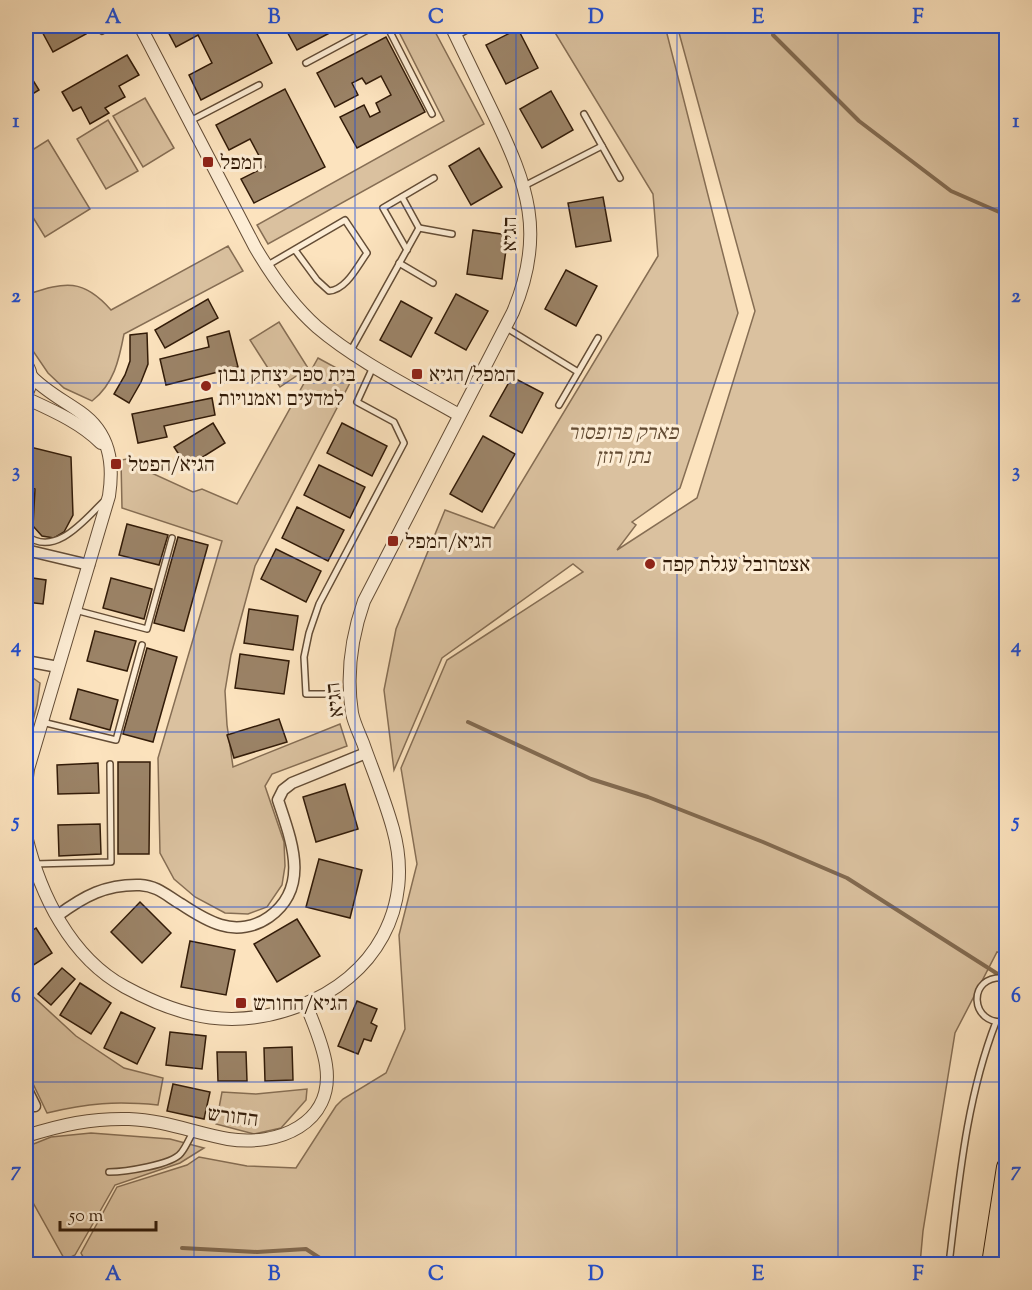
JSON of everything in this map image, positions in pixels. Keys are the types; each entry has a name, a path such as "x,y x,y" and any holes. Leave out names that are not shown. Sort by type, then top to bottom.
{"highway":[{"path":"991,1264 1006,1167"}],"street":[{"path":"140,26 267,266 283,291 329,337 350,352 459,415"},
{"name":"הגיא","path":"26,836 32,864 42,891 74,942 102,971 119,984 175,1011 211,1018 245,1018 280,1013 306,1004 336,988 358,970 379,944 393,917 399,888 399,861 393,829 353,715 350,654 355,627 364,601 519,297 530,250 530,218 524,186 512,153 454,31"},
{"path":"26,394 31,383 28,370"},
{"path":"26,785 28,769 109,496 112,473 108,450 100,433 82,414 43,388 28,370"},
{"path":"26,401 32,401 75,423 108,450"},
{"path":"26,550 89,565"},
{"path":"26,661 58,667"},
{"path":"57,916 78,900 96,891 141,885 163,891 178,903 222,926 241,928 261,922 276,912 293,885 294,849 278,800 283,789 292,783 366,753"},
{"name":"החורש","path":"26,1136 84,1120 109,1119 131,1119 165,1124 249,1142 272,1140 289,1133 303,1125 316,1112 324,1097 326,1065 306,1004"},
{"path":"26,1088 35,1106"}],"lane":[{"path":"306,63 375,26"},
{"path":"387,26 432,114"},
{"path":"454,31 474,26"},
{"path":"190,121 259,85"},
{"path":"584,114 620,178"},
{"path":"524,186 602,146"},
{"path":"407,250 383,208 434,178"},
{"path":"402,197 419,228"},
{"path":"267,266 345,220 367,253 342,287 336,291 329,291 316,280 295,250"},
{"path":"419,228 452,234"},
{"path":"350,352 419,228"},
{"path":"399,263 434,283"},
{"path":"505,327 578,372"},
{"path":"559,405 598,339"},
{"path":"351,694 306,694 304,657 319,604 404,443 394,422 357,402 374,366"},
{"path":"26,535 29,538 49,543 67,536 109,496"},
{"path":"75,610 147,629 172,538"},
{"path":"42,722 116,740 142,645"},
{"path":"32,864 111,862 110,764"},
{"path":"1006,978 993,977 978,992 978,1007 982,1014 996,1022 1006,1021"},
{"path":"949,1264 963,1143 984,1051 996,1022"},
{"path":"109,1172 151,1165 180,1155 194,1131"}],"green space":[{"path":"432,26 484,124 268,244 257,225 444,121 397,28"},
{"name":"פארק פרופסור נתן רוזן","path":"551,26 665,26 738,313 680,488 632,522 636,525 617,550 697,498 755,311 678,29 683,26 1006,26 1006,955 997,952 955,1033 923,1231 920,1264 87,1264 81,1253 117,1187 187,1165 199,1157 247,1166 296,1168 336,1106 343,1099 386,1073 405,1029 399,935 417,864 401,768 447,660 583,572 573,564 442,658 394,770 384,690 396,629 445,510 494,528 658,256 653,194"},
{"path":"145,98 174,148 143,167 113,116"},
{"path":"108,120 138,171 106,189 77,139"},
{"path":"48,140 90,209 45,237 26,206 26,154"},
{"path":"228,246 243,271 124,334 110,379 106,387 92,401 64,388 48,373 31,348 26,333 28,294 63,285 73,286 91,292 111,310"},
{"path":"279,322 308,368 280,387 250,340"},
{"path":"318,358 353,377 255,566 231,655 225,691 227,725 233,767 340,724 347,746 272,774 265,786 284,842 285,866 282,885 267,907 248,914 225,913 195,897 174,879 160,853 158,758 222,541 122,508 121,460 132,458 134,465 193,492 202,489 237,504"},
{"path":"26,673 40,683 26,748"},
{"path":"26,990 76,1036 124,1068 163,1078 158,1105 102,1104 47,1113 26,1069"},
{"path":"307,1089 306,1100 281,1128 254,1134 216,1124 222,1092 256,1094"},
{"path":"91,1133 170,1139 204,1148 180,1163 115,1185 75,1255 65,1260 26,1190 26,1147 51,1137"}],"building":[{"path":"39,26 81,26 86,34 53,52"},
{"path":"165,26 253,26 272,63 201,100 189,75 212,63 198,35 176,47"},
{"path":"284,26 343,26 297,50"},
{"path":"518,29 538,68 506,84 486,45"},
{"path":"386,37 425,112 357,148 340,117 364,105 370,117 380,112 376,103 391,95 381,76 366,84 362,78 352,83 358,95 335,107 317,73"},
{"path":"127,55 139,75 119,86 125,97 105,108 109,113 90,124 81,107 73,111 62,92"},
{"path":"26,69 39,90 26,98"},
{"path":"285,89 325,167 254,203 241,179 265,167 250,139 229,150 216,125"},
{"path":"551,91 573,130 542,148 520,109"},
{"path":"479,148 502,187 471,205 449,166"},
{"path":"603,197 611,241 576,247 568,203"},
{"path":"473,230 508,235 502,279 467,274"},
{"path":"566,270 597,286 576,326 545,309"},
{"path":"456,294 488,311 466,350 435,333"},
{"path":"208,299 218,318 165,348 155,330"},
{"path":"401,301 432,318 411,357 380,340"},
{"path":"229,331 238,367 166,385 160,359 209,347 207,337"},
{"path":"147,333 148,364 129,403 114,394 130,361 130,335"},
{"path":"512,377 543,393 522,433 490,416"},
{"path":"212,398 215,415 164,426 167,437 138,443 132,414"},
{"path":"213,423 225,443 187,467 174,447"},
{"path":"342,423 387,446 372,476 327,453"},
{"path":"483,436 515,454 482,512 450,494"},
{"path":"26,446 71,457 73,515 64,532 54,538 42,536 33,526 35,489 26,486"},
{"path":"319,465 365,487 350,518 304,495"},
{"path":"297,507 344,530 328,561 282,538"},
{"path":"127,524 168,535 159,565 119,555"},
{"path":"178,537 208,545 184,631 154,623"},
{"path":"276,549 321,571 306,602 261,579"},
{"path":"26,577 46,580 43,604 26,602"},
{"path":"111,578 152,589 144,619 103,608"},
{"path":"249,609 298,616 293,650 244,643"},
{"path":"26,615 30,615 29,637 26,637"},
{"path":"95,631 136,641 127,671 87,661"},
{"path":"147,648 177,657 153,742 123,734"},
{"path":"240,654 289,661 284,694 235,688"},
{"path":"78,689 118,700 110,730 70,719"},
{"path":"279,719 287,742 234,758 227,735"},
{"path":"118,762 150,762 149,854 118,854"},
{"path":"98,763 99,793 58,794 57,765"},
{"path":"345,784 358,829 316,842 303,797"},
{"path":"100,824 101,854 59,856 58,825"},
{"path":"319,859 362,870 350,918 306,907"},
{"path":"140,902 171,933 142,963 111,932"},
{"path":"297,919 320,956 277,982 254,944"},
{"path":"36,928 52,953 32,966 26,957 26,935"},
{"path":"190,941 235,950 226,995 181,987"},
{"path":"62,968 75,979 51,1005 38,994"},
{"path":"80,983 111,1003 91,1034 60,1015"},
{"path":"357,1001 377,1009 371,1023 377,1026 371,1041 364,1039 358,1054 338,1046"},
{"path":"121,1012 155,1028 137,1064 104,1048"},
{"path":"170,1032 206,1036 202,1069 166,1065"},
{"path":"292,1047 293,1080 265,1081 264,1048"},
{"path":"217,1052 246,1052 247,1081 218,1081"},
{"path":"173,1084 210,1092 204,1119 167,1111"},
{"path":"30,1249 37,1264 26,1264 26,1251"}],"waterway":[{"path":"773,35 859,121 951,191 1006,215"},
{"path":"468,722 591,779 648,797 847,878 1004,978"},
{"path":"182,1248 257,1252 306,1249 329,1264"}],"place":[{"name":"המפל","path":"208,162"},
{"name":"המפל/הגיא","path":"417,374"},
{"name":"בית ספר יצחק נבון למדעים ואמנויות","path":"206,386"},
{"name":"הגיא/הפטל","path":"116,464"},
{"name":"הגיא/המפל","path":"393,541"},
{"name":"אצטרובל עגלת קפה","path":"650,564"},
{"name":"הגיא/החורש","path":"241,1003"}]}
